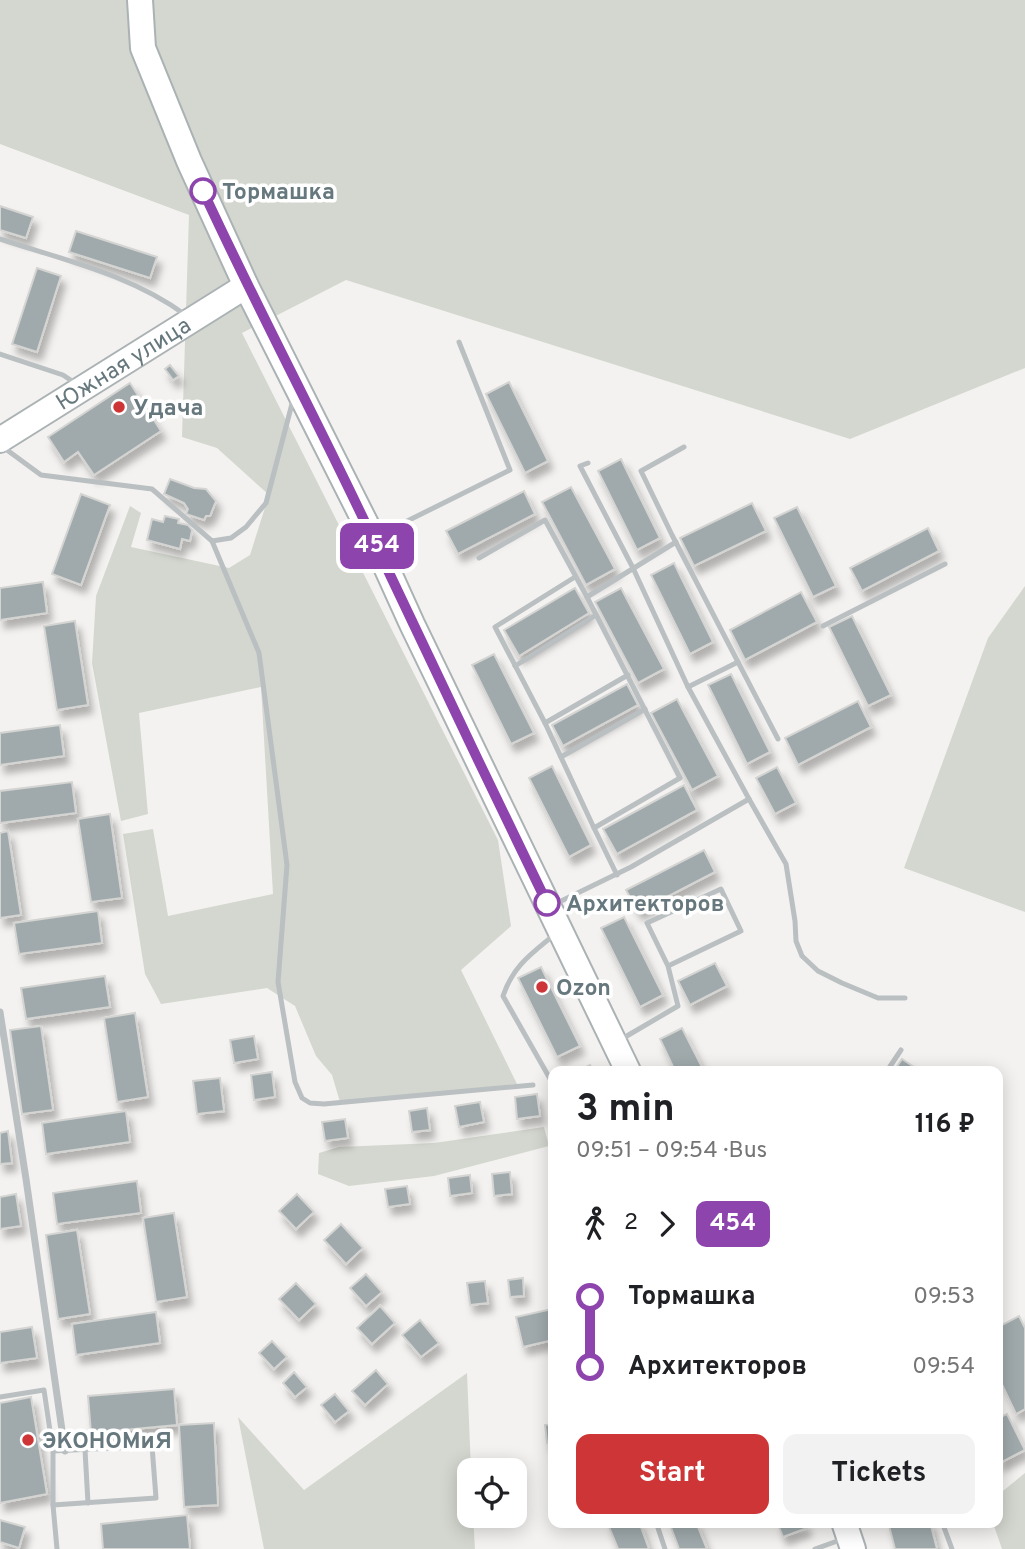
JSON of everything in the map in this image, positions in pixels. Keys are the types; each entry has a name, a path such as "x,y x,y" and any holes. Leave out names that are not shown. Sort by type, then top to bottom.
{"street":[{"path":"140,0 143,48 189,161 626,1066"},
{"name":"Южная улица","path":"1,439 247,286"},
{"path":"0,1012 65,1451"}],"lane":[{"path":"0,239 126,281 167,301 192,320"},
{"path":"373,538 510,470 459,342"},
{"path":"0,354 63,375 80,390"},
{"path":"212,541 231,538 246,527 266,503 297,386"},
{"path":"1,439 7,450 41,475 152,489 212,541 258,653 287,865 278,982 295,1082 302,1098 310,1103 324,1104 533,1085"},
{"path":"684,447 641,471 778,739"},
{"path":"588,463 580,466 634,568 688,687 786,864 796,941 802,956 818,971 842,983 878,998 905,999"},
{"path":"479,558 545,520 680,778 594,828"},
{"path":"587,597 676,542"},
{"path":"823,626 945,564"},
{"path":"575,577 495,627 545,723 617,875"},
{"path":"515,666 596,615"},
{"path":"688,687 738,662"},
{"path":"545,723 628,675"},
{"path":"561,757 645,709"},
{"path":"549,907 617,875 748,799"},
{"path":"615,1043 678,1006 668,966 647,923 721,890 741,931 668,966"},
{"path":"548,1075 503,996 508,979 522,962 559,930"},
{"path":"890,1066 901,1050"},
{"path":"0,1396 44,1390 53,1451 53,1506 57,1549"},
{"path":"53,1451 152,1446 156,1498 53,1506"},
{"path":"85,1450 88,1503"},
{"path":"658,1528 665,1549"},
{"path":"944,1528 952,1549"},
{"path":"816,1549 849,1536"}],"shaded area":[{"path":"0,0 1025,0 1025,368 850,439 346,280 242,333 498,840 511,926 461,970 517,1084 340,1102 332,1075 316,1056 295,1006 267,988 161,1004 145,974 123,834 153,829 168,916 273,894 261,687 139,713 148,814 121,821 92,663 96,596 130,506 141,513 131,547 229,568 250,555 269,495 217,448 182,437 189,215 0,144"},
{"path":"1025,586 1025,912 904,868 988,638"},
{"path":"544,1127 548,1146 434,1176 349,1186 318,1174 319,1153 339,1147 434,1143"},
{"path":"467,1373 471,1458 457,1458 457,1528 474,1528 475,1549 264,1549 238,1417 304,1490"},
{"path":"1025,1473 1025,1549 1002,1549 995,1528 1003,1528 1003,1491"}],"building":[{"path":"0,206 33,217 26,238 0,230"},
{"path":"76,231 157,257 150,278 69,252"},
{"path":"37,268 61,276 37,352 12,344"},
{"path":"170,365 179,376 173,380 165,369"},
{"path":"509,382 548,461 525,473 486,394"},
{"name":"Удача","path":"130,383 161,431 94,475 78,452 64,462 48,437"},
{"path":"621,459 660,538 637,550 598,471"},
{"path":"170,479 194,488 206,489 216,501 210,516 206,516 204,520 186,514 188,509 184,503 164,494"},
{"path":"571,487 615,569 586,585 542,502"},
{"path":"524,491 535,514 458,554 446,531"},
{"path":"81,494 110,505 81,585 52,574"},
{"path":"752,503 766,531 694,566 680,538"},
{"path":"797,507 836,586 813,597 774,518"},
{"path":"165,516 179,519 178,523 188,525 192,530 190,541 182,539 180,549 147,540 152,519 163,522"},
{"path":"928,528 939,551 862,591 850,568"},
{"path":"674,563 713,642 690,654 651,575"},
{"path":"43,582 47,613 0,620 0,588"},
{"path":"575,588 589,613 519,656 504,630"},
{"path":"621,588 664,669 638,683 595,602"},
{"path":"801,592 817,622 745,660 730,630"},
{"path":"852,616 891,695 868,706 829,627"},
{"path":"75,621 88,705 57,710 44,626"},
{"path":"494,654 534,733 511,744 472,665"},
{"path":"731,674 770,752 747,764 708,685"},
{"path":"627,684 638,705 563,746 552,725"},
{"path":"677,699 718,776 692,790 651,713"},
{"path":"858,701 871,727 798,765 785,738"},
{"path":"60,725 64,756 0,765 0,733"},
{"path":"552,766 591,845 569,857 529,778"},
{"path":"777,767 796,803 775,814 756,778"},
{"path":"72,782 76,813 0,823 0,791"},
{"path":"684,785 697,810 617,854 603,829"},
{"path":"110,814 122,898 91,902 78,819"},
{"path":"8,831 21,915 0,918 0,833"},
{"path":"704,850 715,872 638,912 626,890"},
{"path":"98,911 102,943 19,954 14,923"},
{"path":"624,917 663,995 640,1007 601,928"},
{"path":"715,963 727,986 690,1005 678,981"},
{"path":"541,967 580,1046 557,1057 518,978"},
{"path":"105,976 110,1007 26,1019 21,988"},
{"path":"135,1013 148,1097 117,1102 104,1018"},
{"path":"41,1026 53,1110 22,1114 10,1030"},
{"path":"682,1028 701,1066 673,1066 660,1039"},
{"path":"254,1036 258,1059 234,1063 230,1040"},
{"path":"902,1059 912,1066 897,1066"},
{"path":"272,1072 275,1097 254,1100 251,1075"},
{"path":"220,1078 224,1111 197,1114 193,1081"},
{"path":"537,1094 540,1116 517,1119 515,1097"},
{"path":"480,1102 484,1122 459,1127 455,1106"},
{"path":"427,1108 430,1130 412,1132 409,1111"},
{"path":"126,1111 130,1142 46,1154 42,1123"},
{"path":"345,1119 348,1138 325,1141 322,1122"},
{"path":"8,1131 12,1163 0,1164 0,1133"},
{"path":"510,1172 512,1194 494,1196 492,1174"},
{"path":"470,1175 472,1193 450,1196 448,1178"},
{"path":"137,1181 141,1213 57,1224 53,1193"},
{"path":"407,1186 410,1204 388,1207 385,1189"},
{"path":"16,1194 21,1226 0,1229 0,1197"},
{"path":"297,1194 314,1212 296,1229 279,1211"},
{"path":"174,1213 187,1297 156,1302 143,1218"},
{"path":"341,1224 363,1248 346,1264 324,1240"},
{"path":"77,1230 90,1314 58,1319 46,1235"},
{"path":"366,1274 382,1292 366,1306 350,1288"},
{"path":"523,1278 524,1296 510,1297 508,1280"},
{"path":"485,1281 488,1303 470,1305 467,1283"},
{"path":"296,1283 316,1304 299,1320 279,1299"},
{"path":"380,1306 395,1323 372,1344 357,1328"},
{"path":"548,1310 548,1341 523,1347 516,1317"},
{"path":"156,1312 160,1343 76,1355 72,1324"},
{"path":"1019,1316 1025,1328 1025,1409 1016,1414 1003,1387 1003,1324"},
{"path":"420,1320 439,1343 421,1357 402,1335"},
{"path":"32,1327 37,1358 0,1363 0,1332"},
{"path":"272,1341 287,1357 274,1369 259,1353"},
{"path":"376,1370 388,1384 365,1405 352,1391"},
{"path":"294,1372 307,1387 295,1397 283,1383"},
{"path":"174,1389 177,1425 91,1433 88,1396"},
{"path":"335,1394 349,1411 335,1422 321,1405"},
{"path":"31,1397 47,1494 0,1503 0,1403"},
{"path":"1007,1414 1025,1450 1003,1461 1003,1416"},
{"path":"214,1423 218,1505 184,1507 179,1425"},
{"path":"545,1425 548,1425 547,1443"},
{"path":"187,1515 190,1549 103,1549 101,1524"},
{"path":"0,1520 25,1527 19,1548 0,1542"},
{"path":"609,1528 641,1528 649,1549 618,1549"},
{"path":"671,1528 698,1528 707,1549 679,1549"},
{"path":"779,1528 807,1528 783,1537"},
{"path":"890,1528 932,1528 937,1549 895,1549"}],"bus line":[{"name":"454","path":"203,191 247,286 373,538 547,903"}],"place":[{"name":"Тормашка","path":"203,191"},
{"name":"Удача","path":"119,407"},
{"name":"Архитекторов","path":"547,903"},
{"name":"Ozon","path":"542,987"},
{"name":"ЭКОНОМиЯ","path":"28,1440"}]}
